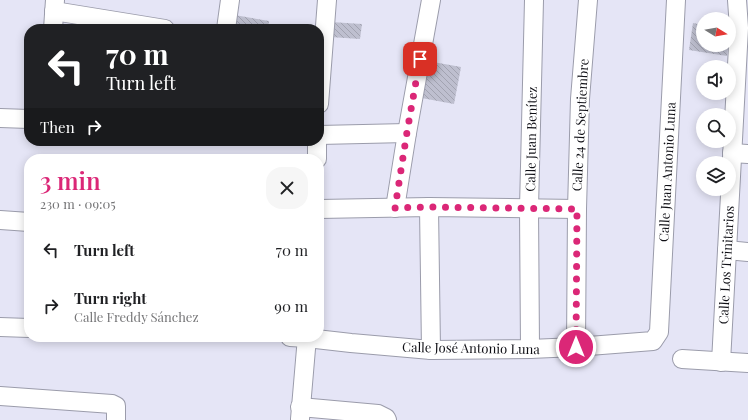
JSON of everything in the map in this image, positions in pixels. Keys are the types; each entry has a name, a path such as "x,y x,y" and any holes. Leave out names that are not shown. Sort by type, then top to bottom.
{"street":[{"path":"227,24 230,0"},
{"path":"324,39 327,0"},
{"path":"395,208 431,0"},
{"name":"Calle Juan Benítez","path":"530,349 529,208 534,0"},
{"name":"Calle 24 de Septiembre","path":"576,347 577,209 580,99 588,0"},
{"name":"Calle Juan Antonio Luna","path":"653,341 659,332 676,0"},
{"name":"Calle Los Trinitarios","path":"721,362 727,250 740,153 743,28 737,0"},
{"path":"54,13 130,24"},
{"path":"0,118 24,119"},
{"path":"324,135 407,132"},
{"path":"428,207 431,350"},
{"path":"324,209 428,207 577,209"},
{"path":"0,220 24,222"},
{"path":"727,250 748,252"},
{"path":"0,327 24,328"},
{"name":"Calle José Antonio Luna","path":"324,340 431,350 530,349 653,341"},
{"path":"301,342 300,414 378,414 387,420"},
{"path":"682,359 748,363"},
{"path":"0,396 112,404 116,406 116,420"}],"building":[{"path":"229,14 269,21 269,24 227,24"},
{"path":"331,22 362,24 360,39 330,37"},
{"path":"693,23 696,24 696,51 689,50"},
{"path":"702,52 727,52 727,56"},
{"path":"422,60 461,67 454,104 416,97"}],"route":[{"path":"420,59 395,208 577,209 576,347"}]}
